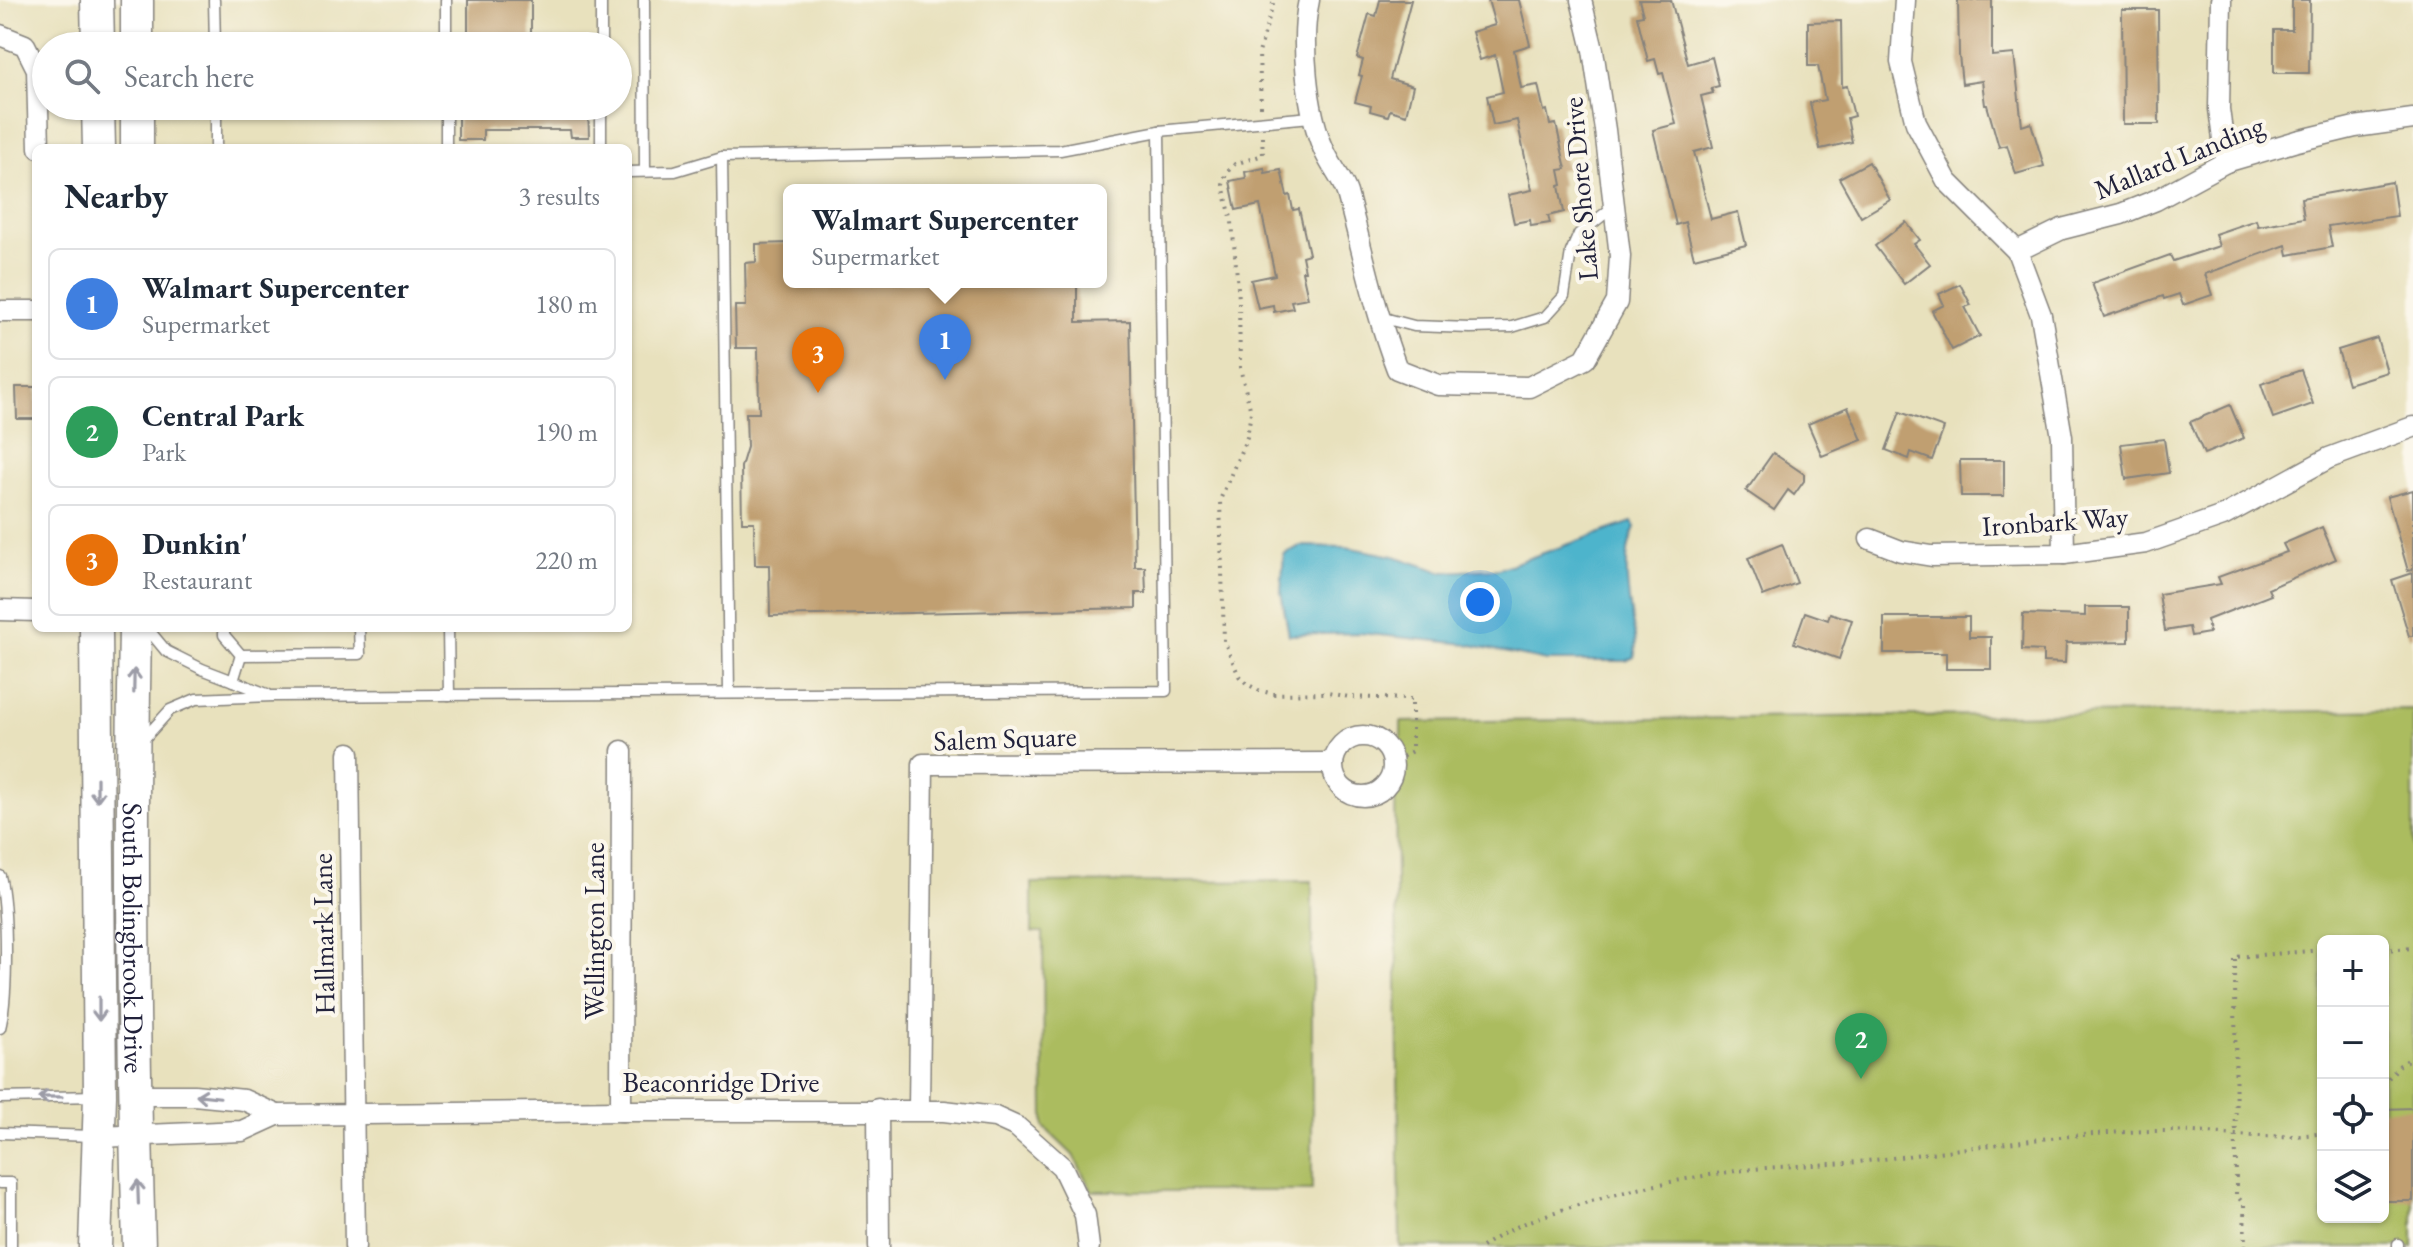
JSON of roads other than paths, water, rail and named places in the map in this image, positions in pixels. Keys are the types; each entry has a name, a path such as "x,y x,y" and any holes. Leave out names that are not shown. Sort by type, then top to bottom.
{"main road":[{"path":"97,0 98,32"},
{"path":"137,0 137,32"},
{"path":"98,120 99,144"},
{"path":"137,120 137,144"},
{"name":"South Bolingbrook Drive","path":"96,632 117,1095 136,1136 139,1247"},
{"name":"South Bolingbrook Drive","path":"95,1247 99,1137 117,1095 135,632"}],"street":[{"name":"Lake Shore Drive","path":"1309,0 1306,18 1311,117 1324,151 1345,188 1379,317 1397,369 1438,385 1529,387 1585,359 1617,302 1620,256 1593,50 1581,0"},
{"path":"1905,0 1901,62 1916,123 1947,181 2017,251 2041,315 2062,437 2064,554"},
{"path":"2221,0 2219,109 2226,162"},
{"path":"0,35 25,45 32,59"},
{"name":"Mallard Landing","path":"2017,251 2062,229 2121,214 2156,200 2226,162 2355,127 2413,119"},
{"path":"38,120 39,144"},
{"path":"0,311 32,311"},
{"name":"Ironbark Way","path":"1870,539 1901,551 1932,556 2064,554 2146,543 2223,516 2329,458 2413,427"},
{"path":"0,610 32,611"},
{"path":"1356,737 1381,741 1393,762 1391,777 1383,788 1371,795 1356,795 1344,789 1335,777 1333,763 1337,751 1345,742 1356,737"},
{"name":"Wellington Lane","path":"621,1111 622,751"},
{"name":"Hallmark Lane","path":"349,753 355,1247"},
{"name":"Salem Square","path":"919,1109 923,764 1333,763"},
{"name":"Beaconridge Drive","path":"117,1095 194,1095 244,1100 277,1115"},
{"path":"878,1109 879,1247"},
{"name":"Beaconridge Drive","path":"99,1137 242,1131 277,1115 919,1109 995,1117 1017,1127 1067,1173 1085,1215 1089,1247"}],"lane":[{"path":"214,0 215,32"},
{"path":"446,0 446,32"},
{"path":"601,0 601,32"},
{"path":"644,0 645,171"},
{"path":"632,172 675,171 722,157 1060,150 1159,131 1311,117"},
{"path":"216,120 216,144"},
{"path":"446,120 446,144"},
{"path":"601,120 601,144"},
{"path":"132,751 170,710 196,699 1166,691 1159,131"},
{"path":"722,157 729,693"},
{"path":"1379,317 1414,326 1470,328 1512,327 1545,317 1564,296 1571,252 1579,234 1614,206"},
{"path":"150,632 166,651 273,696"},
{"path":"224,632 241,655"},
{"path":"241,655 360,654 359,632"},
{"path":"448,632 449,695"},
{"path":"233,681 241,655"},
{"path":"0,876 4,895 0,1028"},
{"path":"0,1098 117,1095"},
{"path":"0,1133 99,1137"},
{"path":"0,1183 11,1183 11,1247"}],"water":[{"path":"1632,522 1635,527 1628,549 1627,572 1636,648 1634,657 1626,661 1546,661 1467,644 1359,633 1289,635 1281,592 1284,554 1300,546 1346,547 1394,556 1442,572 1498,569"}],"place":[{"name":"Walmart Supercenter","path":"945,380"},
{"name":"Dunkin'","path":"818,393"},
{"name":"Central Park","path":"1861,1079"}]}
